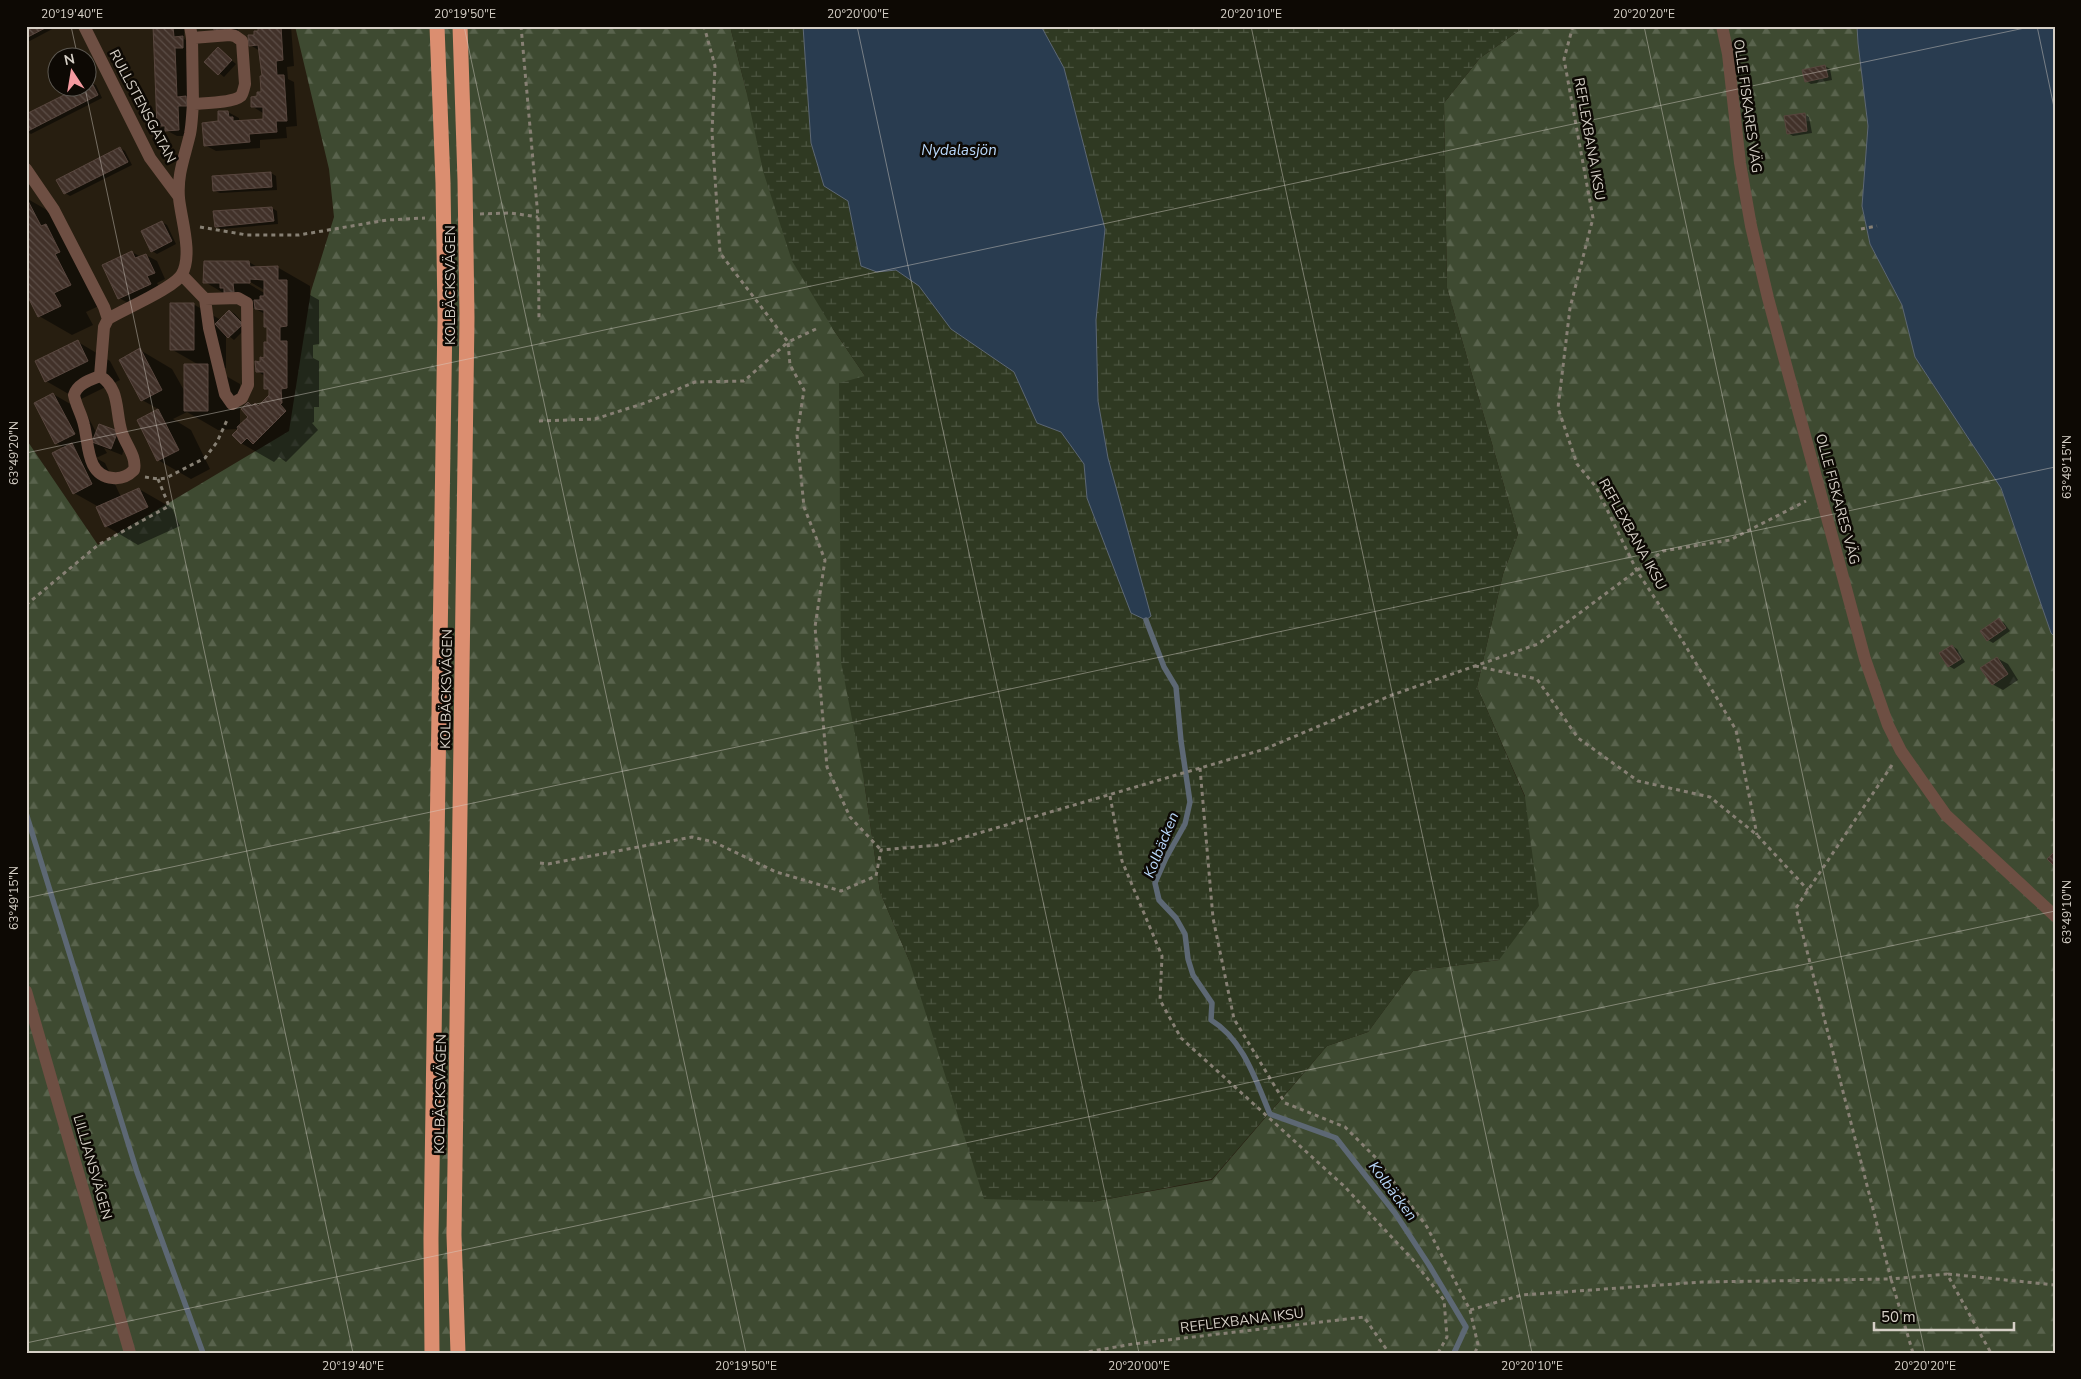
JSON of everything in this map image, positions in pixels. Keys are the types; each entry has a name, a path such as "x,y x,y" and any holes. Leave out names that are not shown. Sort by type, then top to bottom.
{"highway":[{"name":"KOLBÄCKSVÄGEN","path":"432,1353 431,1239 445,316 443,183 437,26"},
{"name":"KOLBÄCKSVÄGEN","path":"458,1353 454,1235 466,318 465,180 460,26"}],"street":[{"name":"RULLSTENSGATAN","path":"84,26 150,158 179,197"},
{"name":"OLLE FISKARES VÄG","path":"1722,26 1728,54 1740,163 1751,226 1768,298 1865,659 1888,725 1901,751 1946,816 2055,916"},
{"path":"100,376 104,327 108,319 169,286 182,275 186,250 179,197 181,164 190,133 193,104 191,32 230,35 239,38 242,41 245,84 241,96 193,104"},
{"path":"26,168 54,210 104,307 108,319"},
{"path":"182,275 205,299 208,328 225,394 232,404 242,398 248,385 247,303 238,298 205,299"},
{"path":"100,376 110,384 115,394 122,433 134,460 134,470 127,476 111,478 101,474 92,462 84,424 74,395 75,391 85,383 100,376"},
{"name":"LILLJANSVÄGEN","path":"26,991 130,1353"}],"path":[{"path":"521,26 538,217 539,319"},
{"path":"704,26 715,66 712,132 720,253 788,342 790,365 804,390 797,435 804,508 825,560 814,627 826,767 850,817 881,850"},
{"name":"REFLEXBANA IKSU","path":"1573,26 1564,59 1593,218 1570,308 1558,408 1577,464 1596,487 1637,571 1679,635 1736,730 1757,834"},
{"path":"480,214 511,213 538,217"},
{"path":"182,216 202,229 247,235 299,234 387,220 425,218"},
{"path":"1861,229 1876,226"},
{"path":"539,422 595,419 645,403 696,382 744,381 788,342 816,329"},
{"path":"134,470 152,479 158,479 179,472 210,454 226,424 232,404"},
{"path":"26,605 98,545 169,506 158,479"},
{"path":"881,850 938,845 1265,750 1392,695 1538,644 1663,552 1730,540 1808,501"},
{"path":"1475,666 1537,679 1578,738 1638,782 1710,797 1757,834 1808,890"},
{"path":"1901,751 1796,908 1891,1279 1913,1353"},
{"path":"1200,768 1213,918 1234,1019 1285,1103 1345,1127 1376,1159 1428,1227 1470,1310 1478,1345 1475,1353"},
{"path":"1110,795 1122,861 1162,956 1160,1000 1181,1038 1344,1186 1412,1260 1444,1300 1447,1337 1438,1353"},
{"path":"540,863 548,864 692,837 714,842 776,872 841,891 876,876 881,850"},
{"path":"1470,1310 1522,1295 1702,1282 1891,1279 1948,1274 2055,1285"},
{"path":"1948,1274 1991,1353"},
{"name":"REFLEXBANA IKSU","path":"1081,1353 1133,1344 1364,1317 1389,1353"}],"green space":[{"path":"295,26 730,26 746,90 833,329 865,376 864,781 880,892 909,960 1092,1202 1212,1180 1327,1046 1368,1032 1413,971 1499,960 1525,796 1477,687 1503,574 1518,534 1447,288 1444,103 1480,58 1520,30 1522,26 1857,26 1868,126 1862,206 1870,244 1902,305 1915,357 2001,488 2051,633 2055,637 2055,1353 26,1353 26,439 98,545 289,431 311,291 334,217 329,169"},
{"path":"730,26 803,26 811,143 824,186 848,200 861,266 877,272 896,270 919,286 951,329 1014,372 1037,423 1061,432 1084,464 1087,498 1108,458 1098,401 1096,320 1105,229 1064,68 1041,26 1522,26 1520,30 1480,58 1444,103 1447,288 1518,534 1503,574 1477,687 1525,797 1539,906 1499,960 1413,971 1368,1032 1327,1046 1212,1179 1092,1202 984,1199 909,960 880,892 864,781 841,662 839,383 865,376 833,329 792,261 763,171"}],"water":[{"name":"Nydalasjön","path":"803,26 1041,26 1064,68 1105,229 1096,320 1098,401 1108,458 1151,616 1146,620 1131,613 1087,498 1084,464 1061,432 1037,423 1014,372 951,329 919,286 896,270 877,272 861,266 848,201 824,186 811,143"},
{"path":"1857,26 2055,26 2055,637 2051,633 2001,488 1915,357 1902,305 1870,244 1862,206 1868,126"}],"building":[{"path":"26,26 49,26 26,38"},
{"path":"153,26 173,26 174,37 183,36 183,48 175,48 177,97 186,96 187,106 178,106 179,130 165,131 165,126 157,126"},
{"path":"213,26 228,26 228,30 214,30"},
{"path":"258,26 281,26 283,60 276,61 277,75 284,75 287,121 276,121 277,132 249,134 250,142 204,146 202,123 218,121 218,111 228,111 229,117 233,117 233,121 263,119 263,107 251,107 251,97 257,96 257,92 261,92 260,76 262,76 258,45 249,46 248,35 254,35 254,31 258,31"},
{"path":"218,47 232,60 218,75 204,62"},
{"path":"1825,65 1828,77 1805,82 1802,70"},
{"path":"58,98 92,98 26,132 26,114"},
{"path":"1805,113 1807,131 1787,134 1784,116"},
{"path":"120,147 128,162 64,194 56,180"},
{"path":"271,172 272,187 213,191 212,176"},
{"path":"26,197 41,226 46,224 60,252 55,254 71,285 54,293 61,306 38,317 26,293"},
{"path":"272,207 274,221 215,227 213,211"},
{"path":"162,221 172,241 151,252 141,231"},
{"path":"132,251 135,258 146,254 155,273 147,276 151,284 118,299 102,265"},
{"path":"204,261 249,261 250,267 278,266 278,280 287,280 287,326 280,327 280,341 287,341 287,388 281,389 282,403 280,404 286,411 253,444 247,438 241,444 232,435 238,429 237,427 248,417 241,409 248,402 252,406 255,403 258,406 269,395 269,389 264,389 264,372 256,372 255,361 260,362 260,357 264,358 264,342 267,342 267,327 264,327 264,310 255,309 254,300 260,300 260,296 264,296 264,280 250,279 250,283 233,283 234,292 224,293 224,288 220,288 220,283 203,283"},
{"path":"170,303 194,303 194,350 170,350"},
{"path":"229,310 243,324 228,338 215,324"},
{"path":"78,340 88,361 45,382 35,361"},
{"path":"140,348 162,390 141,401 119,360"},
{"path":"184,364 208,364 208,411 184,411"},
{"path":"53,393 75,434 55,444 34,403"},
{"path":"158,409 179,450 157,461 137,420"},
{"path":"99,424 118,431 111,449 92,442"},
{"path":"72,443 92,484 73,494 52,453"},
{"path":"139,488 148,507 105,527 96,507"},
{"path":"1999,618 2006,628 1987,641 1980,631"},
{"path":"1952,645 1961,659 1948,667 1939,653"},
{"path":"1997,657 2008,674 1992,685 1980,668"},
{"path":"2055,851 2055,867 2047,859"}],"waterway":[{"name":"Kolbäcken","path":"1146,620 1164,667 1176,687 1181,741 1190,802 1185,824 1166,858 1155,883 1159,900 1176,918 1185,934 1188,959 1193,975 1212,1003 1211,1020 1222,1028 1240,1049 1254,1075 1270,1114 1336,1138 1395,1213 1429,1265 1466,1327 1454,1353"},
{"path":"26,813 137,1172 203,1353"}]}
